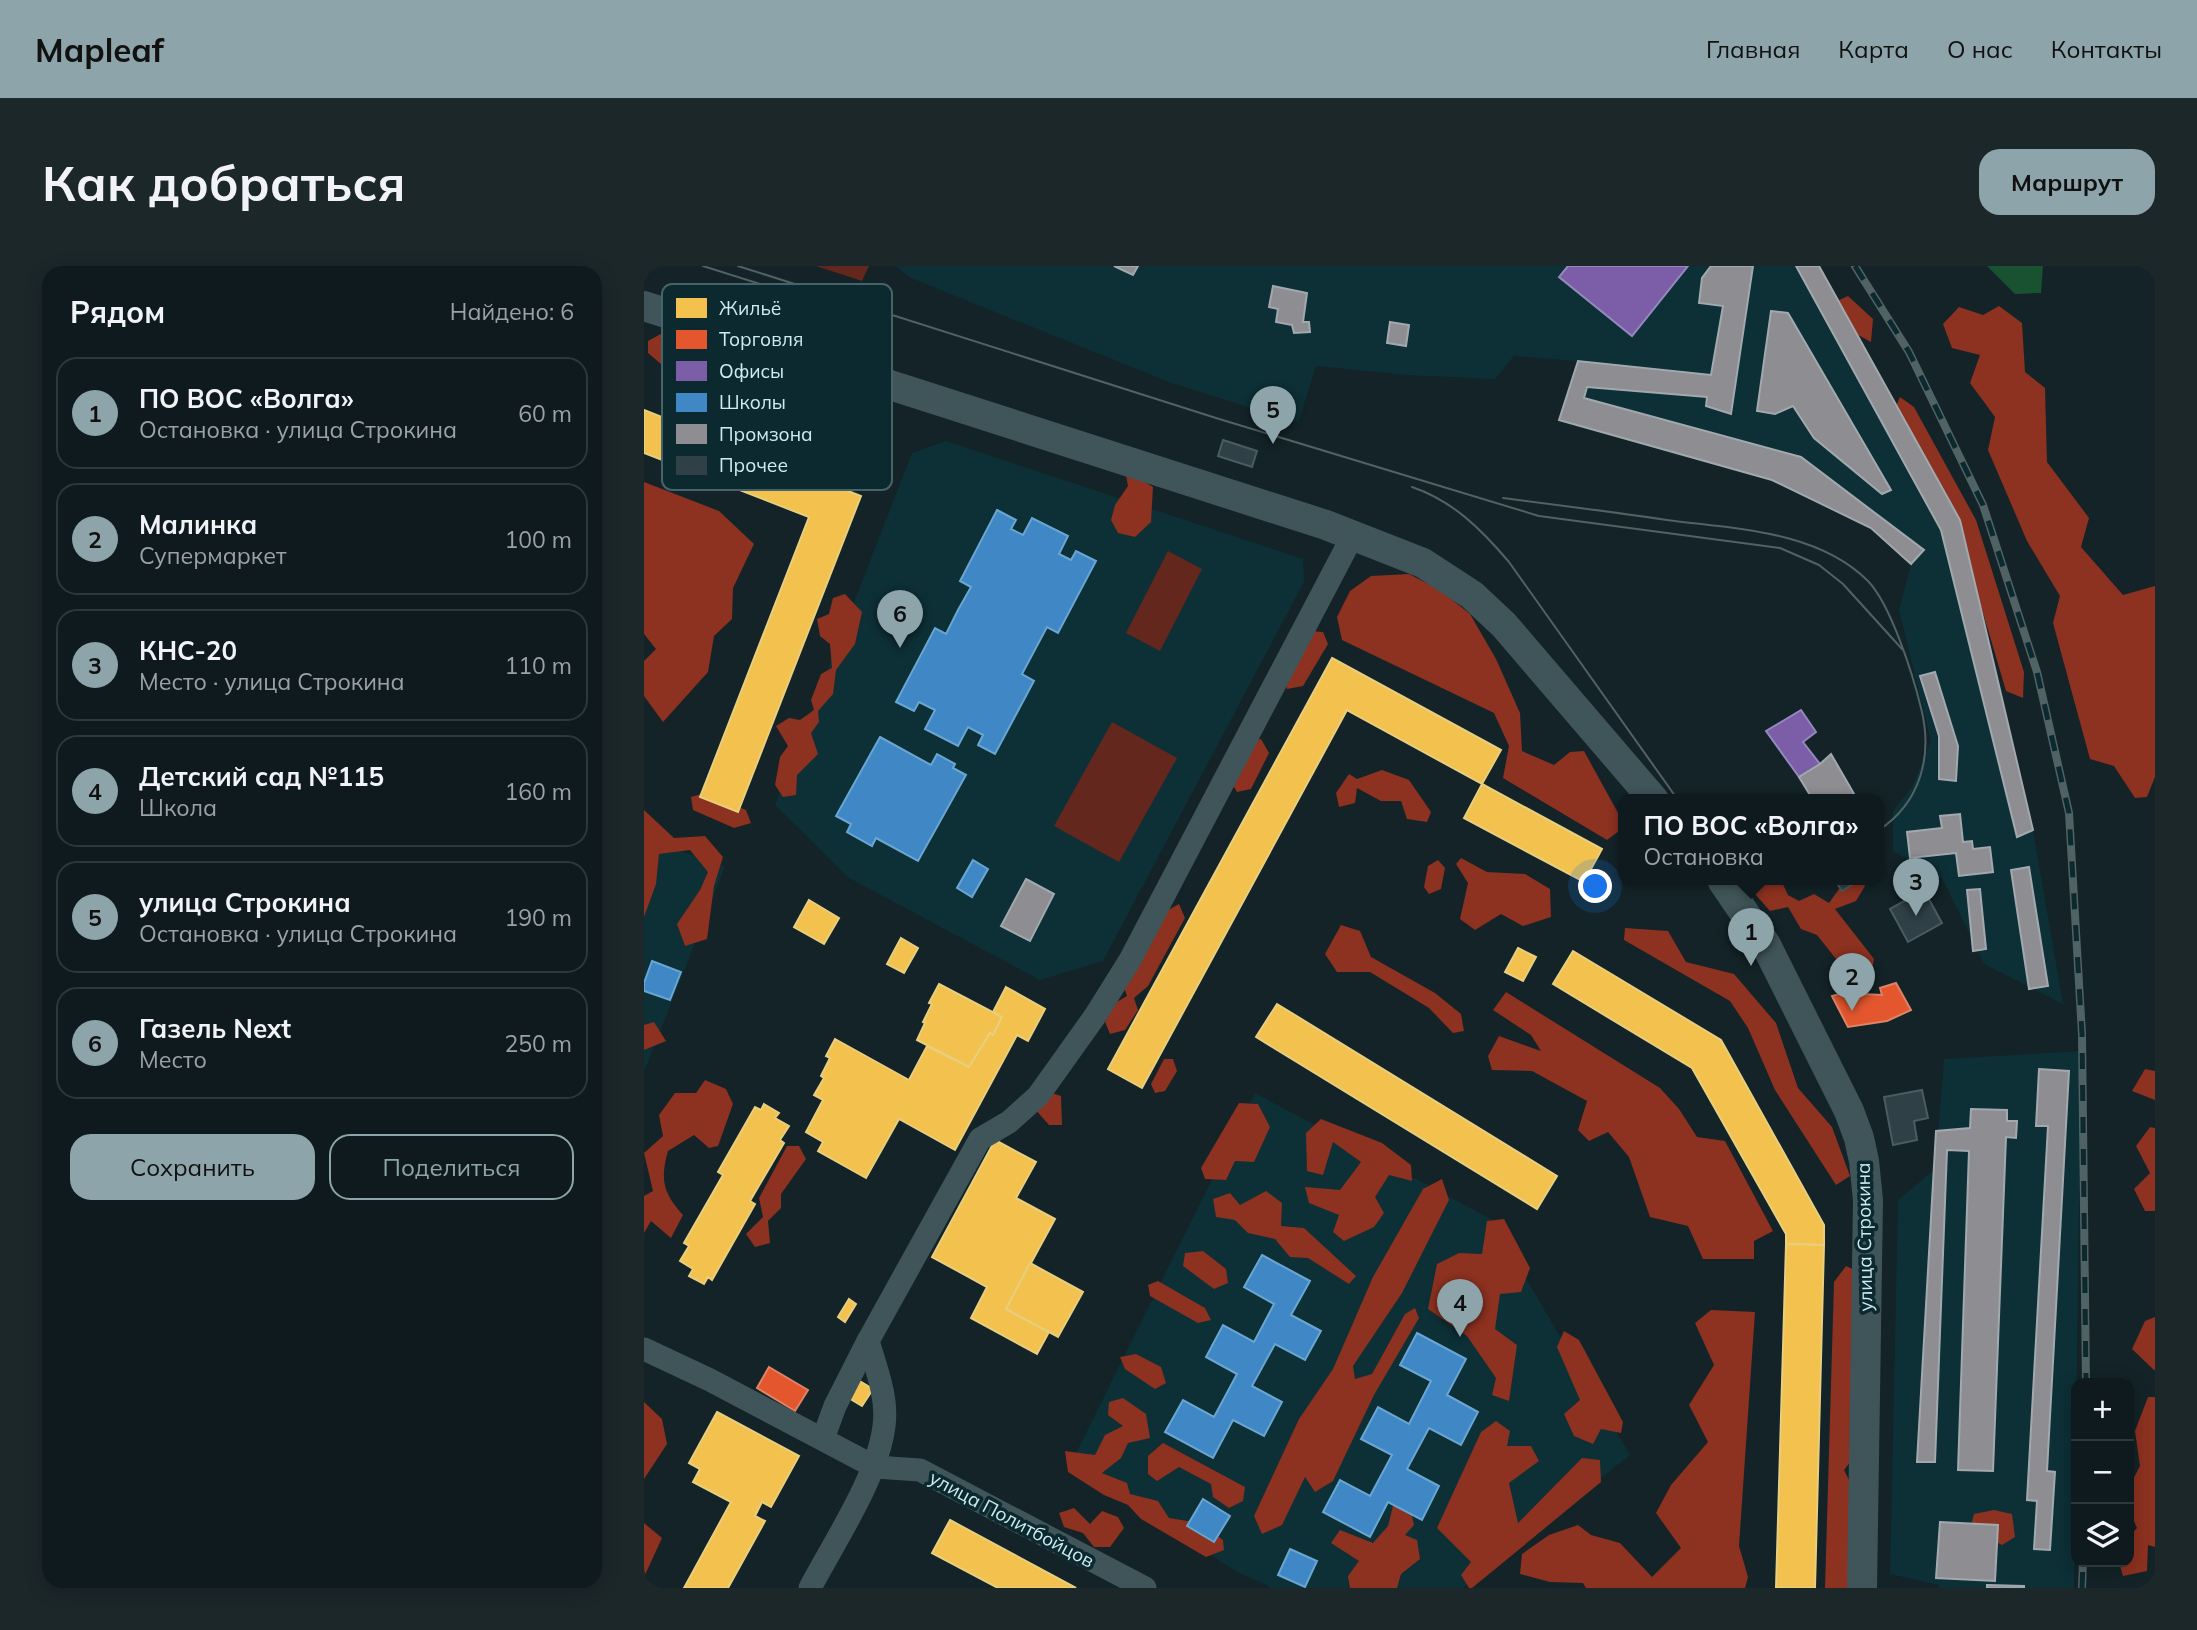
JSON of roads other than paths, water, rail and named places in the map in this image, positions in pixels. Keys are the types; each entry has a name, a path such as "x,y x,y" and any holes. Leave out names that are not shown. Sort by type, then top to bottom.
{"street":[{"path":"644,306 662,312"},
{"path":"892,384 1353,535 1423,563 1472,595 1504,625 1649,794"},
{"path":"823,1439 835,1406 868,1341 980,1139 1009,1122 1038,1096 1095,1016 1130,960 1353,535"},
{"name":"улица Строкина","path":"1725,885 1766,945 1800,1012 1849,1111 1864,1161 1868,1200 1862,1588"},
{"path":"810,1588 875,1467 885,1425 883,1393 868,1341"},
{"name":"улица Политбойцов","path":"644,1349 710,1380 875,1467 920,1470 1145,1588"}],"tram line":[{"path":"703,266 760,284"},
{"path":"738,266 795,284"},
{"path":"892,315 1216,418 1539,516 1780,548 1819,565 1843,584 1902,649"},
{"path":"1412,487 1441,500 1465,517 1509,562 1674,794"},
{"path":"1503,498 1774,535 1824,551 1847,564 1868,581 1877,592 1893,623 1907,660 1924,726 1924,760 1920,776 1905,806 1884,826"}],"railway":[{"path":"1855,266 1909,352 1983,505 2037,672 2069,813 2082,1034 2086,1378"},
{"path":"2082,1588 2083,1567"}],"place":[{"name":"улица Строкина","path":"1273,444"},
{"name":"Газель Next","path":"900,648"},
{"name":"КНС-20","path":"1916,916"},
{"name":"ПО ВОС «Волга»","path":"1751,966"},
{"name":"Малинка","path":"1852,1011"},
{"name":"Детский сад №115","path":"1460,1337"}]}
